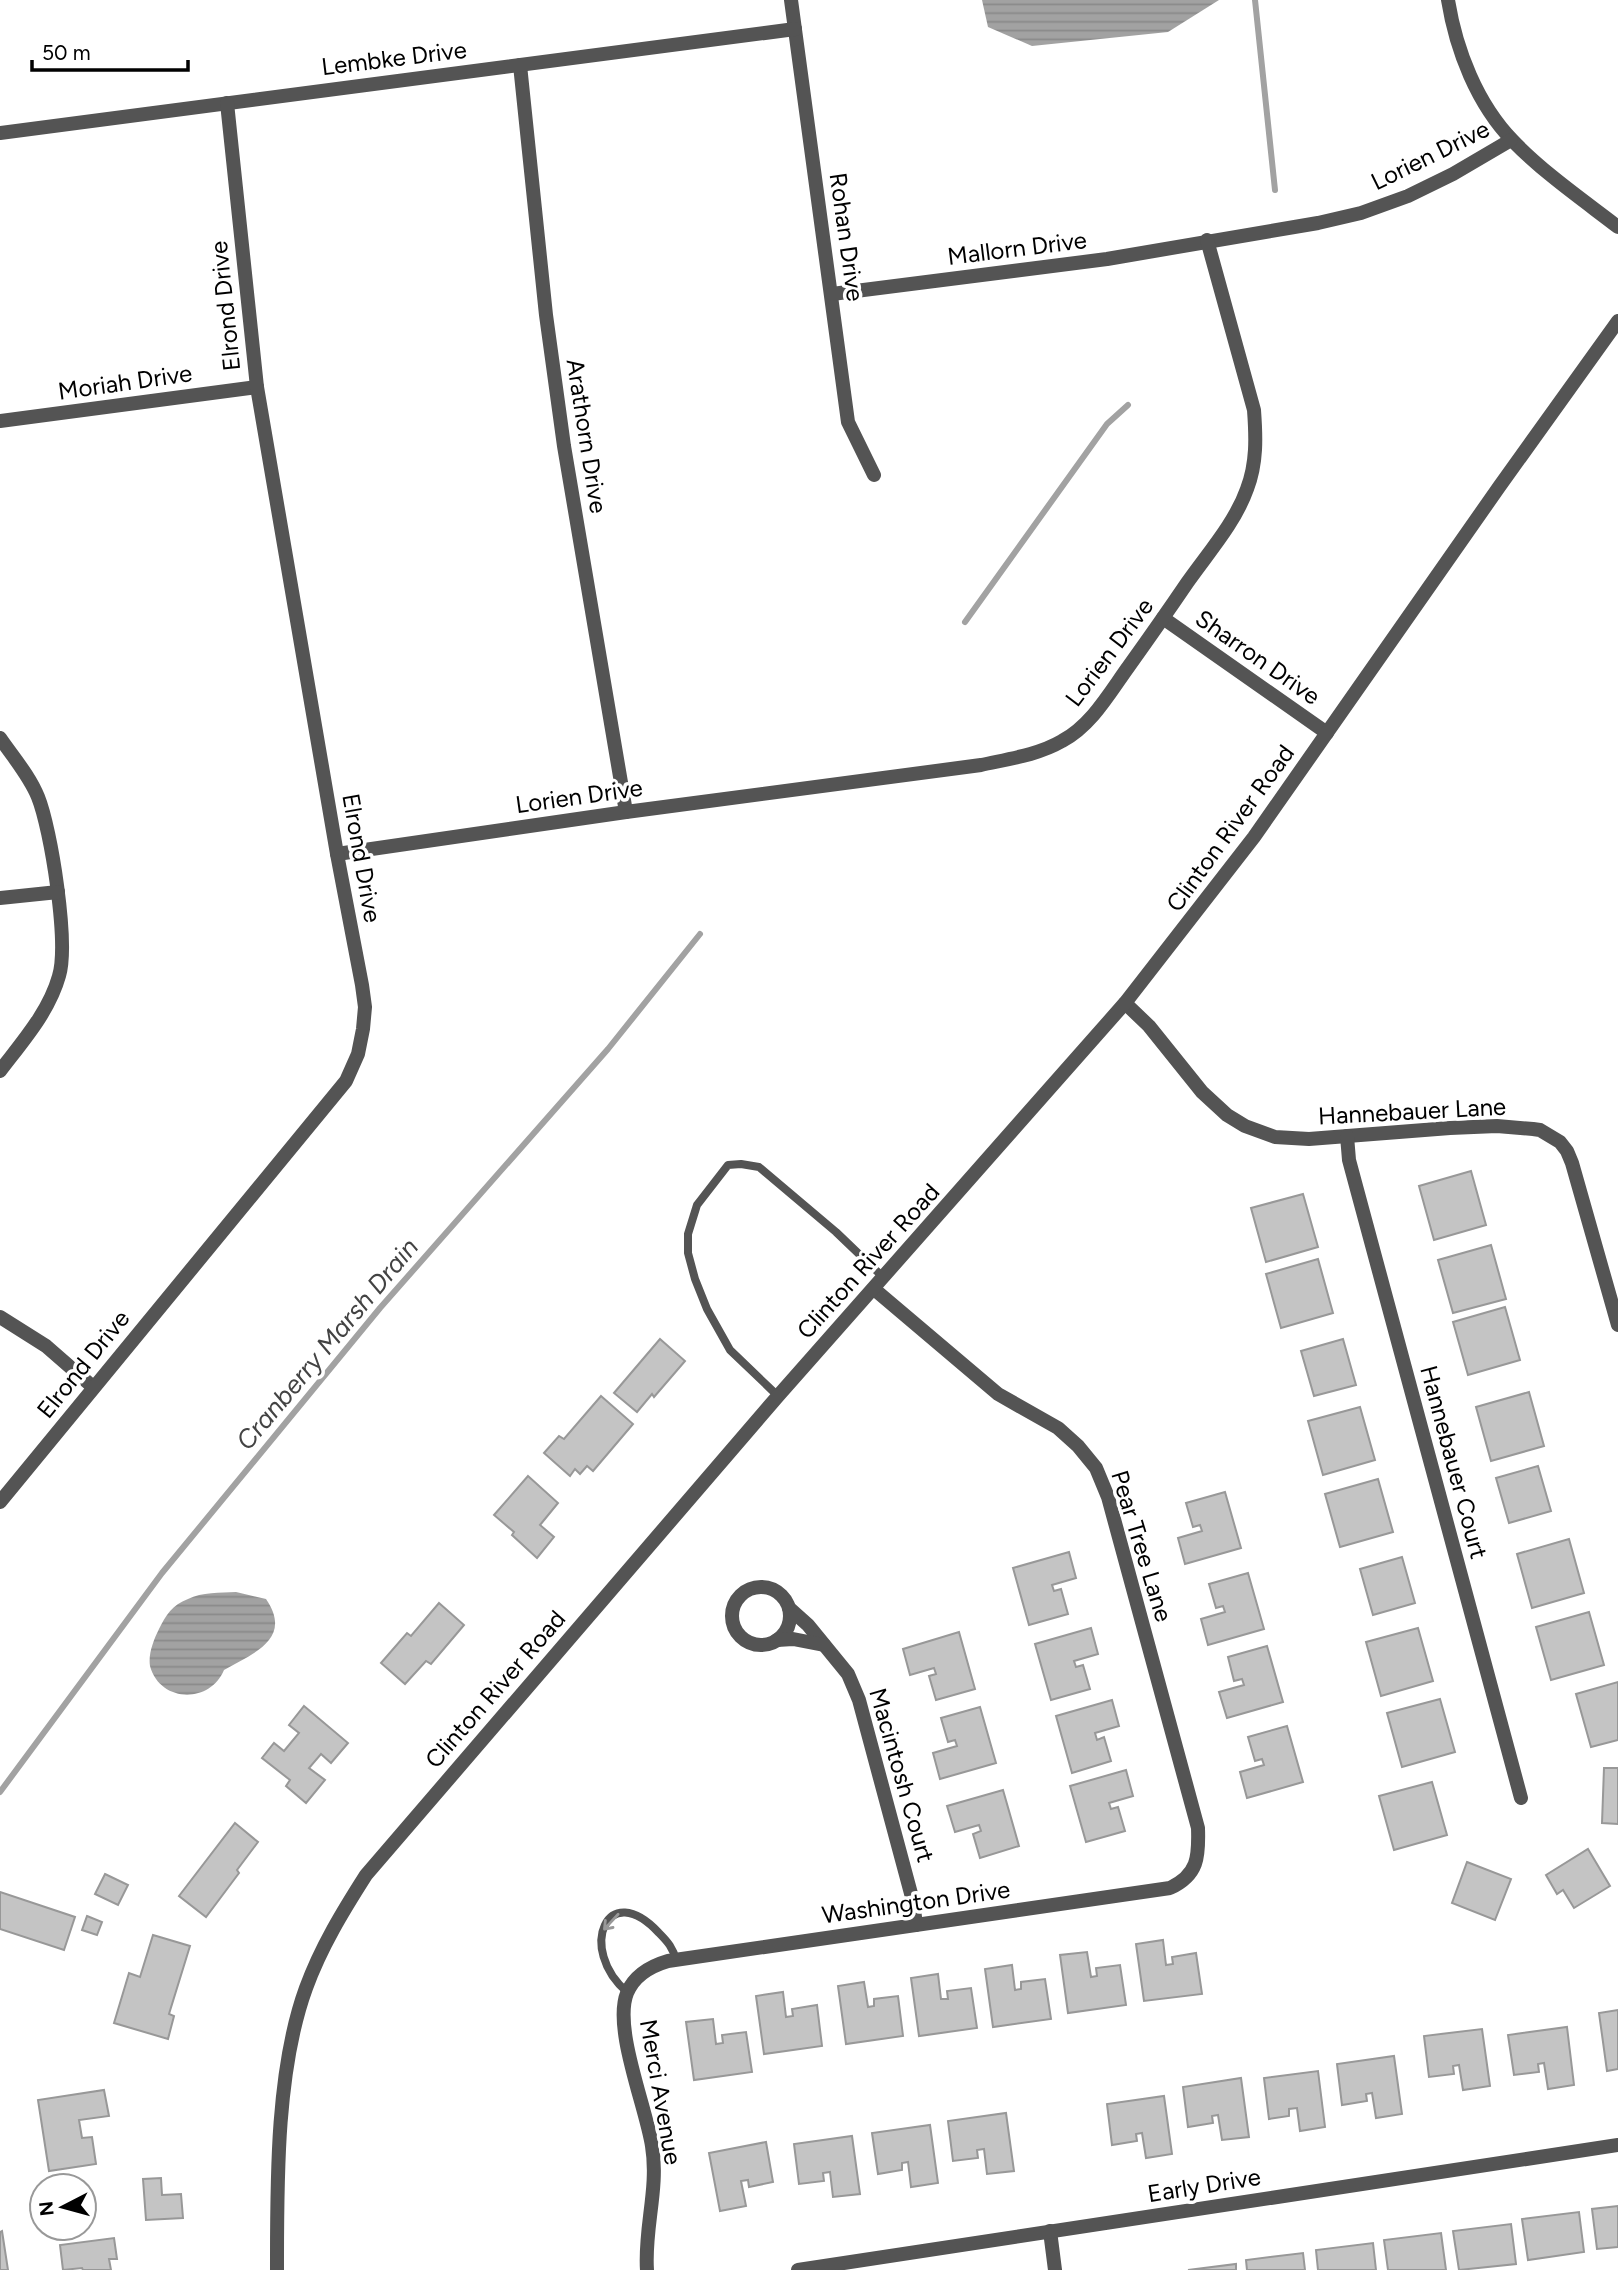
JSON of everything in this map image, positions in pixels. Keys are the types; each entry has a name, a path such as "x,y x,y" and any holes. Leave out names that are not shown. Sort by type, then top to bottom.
{"street":[{"name":"Rohan Drive","path":"791,0 848,422 874,475"},
{"path":"1448,0 1463,61 1487,107 1511,140 1618,227"},
{"name":"Lembke Drive","path":"0,133 794,29"},
{"name":"Arathorn Drive","path":"520,65 546,315 564,446 626,812"},
{"name":"Elrond Drive","path":"0,1502 346,1081 358,1054 365,1007 257,387 227,103"},
{"name":"Lorien Drive","path":"337,854 981,765 1033,753 1063,741 1084,725 1103,702 1163,618 1234,516 1253,469 1256,451 1254,410 1207,240 1318,223 1361,213 1409,196 1511,140"},
{"name":"Mallorn Drive","path":"832,294 1107,259 1207,240"},
{"name":"Clinton River Road","path":"277,2270 282,2118 288,2062 306,1989 321,1952 366,1875 778,1396 1125,1003 1221,882 1618,321"},
{"name":"Moriah Drive","path":"0,421 257,387"},
{"name":"Sharron Drive","path":"1163,618 1327,733"},
{"path":"0,738 30,780 38,799 58,892 62,952 60,975 43,1012 0,1071"},
{"path":"0,898 58,892"},
{"name":"Hannebauer Lane","path":"1125,1003 1149,1026 1202,1092 1227,1115 1245,1126 1275,1137 1309,1139 1497,1126 1540,1130 1552,1136 1567,1151 1572,1163 1618,1325"},
{"name":"Hannebauer Court","path":"1347,1136 1349,1160 1521,1798"},
{"name":"Pear Tree Lane","path":"879,1283 998,1394 1058,1428 1078,1446 1096,1468 1108,1497 1198,1828 1199,1847 1191,1873"},
{"path":"0,1317 46,1346 93,1387"},
{"name":"Macintosh Court","path":"824,1645 793,1639 777,1640 760,1646 743,1639 733,1624 734,1604 748,1590 758,1587 777,1592 789,1608 824,1645 848,1674 859,1700 913,1901 916,1925"},
{"path":"777,1640 789,1626 789,1608"},
{"name":"Washington Drive","path":"645,1971 676,1960 1170,1888 1181,1883 1191,1873"},
{"name":"Merci Avenue","path":"645,1971 628,1992 624,2021 652,2146 654,2174 647,2270"},
{"name":"Early Drive","path":"798,2270 1618,2145"},
{"path":"1050,2231 1055,2270"}],"lane":[{"path":"778,1396 730,1350 707,1309 688,1253 688,1234 698,1205 728,1165 759,1167 836,1232 879,1283"},
{"path":"628,1992 613,1977 600,1945 601,1934 611,1918 631,1912 641,1917 674,1949 676,1960"}],"shaded area":[{"path":"982,0 1219,0 1168,32 1032,46 988,27"},
{"path":"236,1592 266,1599 275,1625 266,1644 224,1670 208,1689 185,1695 164,1687 155,1678 150,1661 153,1642 167,1615 178,1604 193,1597"}],"building":[{"path":"1471,1171 1486,1225 1434,1240 1419,1186"},
{"path":"1303,1194 1318,1247 1266,1262 1251,1208"},
{"path":"1491,1245 1506,1299 1453,1313 1438,1260"},
{"path":"1318,1259 1333,1313 1281,1328 1266,1274"},
{"path":"1505,1307 1520,1360 1468,1375 1453,1322"},
{"path":"660,1339 685,1361 637,1412 614,1393"},
{"path":"1343,1339 1356,1385 1314,1396 1301,1351"},
{"path":"1529,1392 1544,1446 1491,1461 1476,1407"},
{"path":"601,1396 633,1424 593,1471 587,1466 580,1474 575,1469 570,1476 544,1453 559,1436 564,1439"},
{"path":"1360,1407 1375,1460 1323,1475 1308,1421"},
{"path":"1538,1466 1551,1511 1509,1523 1496,1478"},
{"path":"528,1476 558,1503 540,1525 554,1537 537,1558 512,1535 514,1532 494,1515"},
{"path":"1378,1479 1393,1532 1340,1547 1325,1494"},
{"path":"1225,1492 1241,1548 1185,1564 1178,1538 1202,1531 1200,1525 1193,1527 1186,1503"},
{"path":"1569,1539 1584,1593 1532,1608 1517,1554"},
{"path":"1069,1552 1076,1578 1052,1585 1054,1591 1061,1589 1068,1614 1029,1625 1013,1568"},
{"path":"1402,1557 1415,1603 1373,1615 1360,1569"},
{"path":"1248,1573 1264,1629 1208,1645 1201,1619 1225,1612 1223,1606 1216,1608 1209,1584"},
{"path":"439,1603 464,1625 431,1664 426,1661 405,1684 381,1663 407,1633 411,1636"},
{"path":"1589,1612 1604,1665 1551,1680 1536,1627"},
{"path":"1091,1628 1098,1654 1074,1661 1076,1667 1083,1665 1090,1689 1051,1700 1035,1644"},
{"path":"1418,1628 1433,1681 1381,1696 1366,1642"},
{"path":"959,1632 975,1689 936,1700 929,1676 936,1674 934,1668 910,1675 903,1649"},
{"path":"1267,1646 1283,1702 1227,1718 1219,1692 1244,1685 1242,1679 1234,1681 1228,1657"},
{"path":"1618,1682 1618,1740 1591,1747 1576,1694"},
{"path":"1440,1699 1455,1752 1402,1767 1387,1713"},
{"path":"1112,1700 1119,1726 1095,1733 1097,1740 1104,1737 1111,1761 1072,1773 1056,1716"},
{"path":"304,1706 348,1743 331,1763 321,1754 309,1768 325,1780 306,1803 286,1786 290,1780 262,1758 274,1743 284,1751 299,1733 289,1725"},
{"path":"980,1707 996,1763 940,1779 933,1753 957,1746 955,1740 948,1742 941,1718"},
{"path":"1287,1726 1303,1782 1247,1798 1240,1772 1264,1765 1262,1759 1255,1761 1248,1737"},
{"path":"1604,1768 1618,1768 1618,1824 1602,1823"},
{"path":"1126,1770 1133,1796 1109,1803 1111,1809 1118,1807 1125,1831 1086,1842 1070,1786"},
{"path":"1432,1782 1447,1835 1394,1850 1379,1796"},
{"path":"1003,1790 1019,1846 980,1858 973,1834 981,1831 979,1825 955,1832 947,1806"},
{"path":"235,1823 258,1842 206,1917 179,1896"},
{"path":"1588,1849 1610,1886 1574,1908 1563,1890 1557,1894 1546,1875"},
{"path":"1467,1862 1511,1879 1495,1920 1452,1903"},
{"path":"105,1874 128,1885 118,1905 95,1894"},
{"path":"0,1892 75,1917 64,1950 0,1929"},
{"path":"87,1916 102,1922 97,1935 82,1930"},
{"path":"153,1935 190,1946 169,2014 174,2016 168,2039 114,2023 129,1973 140,1977"},
{"path":"1163,1940 1166,1965 1173,1964 1172,1957 1196,1953 1202,1994 1144,2001 1136,1944"},
{"path":"1087,1952 1091,1977 1097,1976 1096,1968 1120,1965 1126,2005 1068,2013 1060,1955"},
{"path":"1012,1965 1015,1990 1021,1989 1021,1982 1045,1979 1051,2019 993,2027 985,1969"},
{"path":"938,1974 941,1999 948,1999 947,1991 971,1988 977,2028 919,2036 911,1978"},
{"path":"864,1982 868,2007 874,2006 874,1999 898,1996 903,2036 846,2044 838,1986"},
{"path":"783,1992 786,2017 793,2016 792,2009 817,2005 822,2046 764,2054 756,1996"},
{"path":"1618,2010 1618,2069 1607,2071 1599,2013"},
{"path":"713,2019 716,2044 723,2043 722,2035 746,2032 752,2072 694,2080 686,2022"},
{"path":"1567,2027 1574,2085 1548,2089 1544,2063 1538,2064 1539,2072 1514,2075 1508,2035"},
{"path":"1482,2029 1490,2086 1463,2090 1459,2065 1453,2066 1454,2074 1429,2077 1424,2036"},
{"path":"1394,2056 1402,2114 1376,2118 1372,2093 1366,2094 1367,2101 1342,2105 1337,2064"},
{"path":"1318,2071 1325,2127 1300,2131 1297,2108 1289,2109 1289,2116 1269,2119 1264,2078"},
{"path":"1241,2078 1249,2137 1222,2140 1218,2115 1212,2116 1213,2123 1188,2127 1183,2087"},
{"path":"104,2090 109,2116 79,2120 82,2138 92,2137 96,2164 49,2171 38,2100"},
{"path":"1164,2096 1172,2154 1146,2158 1142,2133 1136,2134 1137,2141 1112,2145 1107,2104"},
{"path":"1006,2113 1014,2171 987,2174 984,2149 977,2150 978,2158 953,2161 948,2121"},
{"path":"930,2125 938,2183 911,2187 908,2162 902,2163 902,2170 878,2174 872,2133"},
{"path":"852,2136 860,2194 833,2197 830,2172 823,2173 824,2181 799,2184 794,2144"},
{"path":"766,2142 773,2182 749,2187 748,2180 741,2181 746,2206 720,2211 709,2153"},
{"path":"161,2178 162,2195 181,2194 183,2218 146,2220 143,2179"},
{"path":"1618,2206 1618,2247 1597,2249 1592,2209"},
{"path":"1579,2212 1584,2252 1528,2260 1522,2219"},
{"path":"1511,2224 1516,2264 1459,2270 1453,2231"},
{"path":"2,2231 8,2270 0,2270"},
{"path":"1441,2233 1446,2270 1388,2270 1384,2240"},
{"path":"114,2238 117,2259 109,2259 111,2270 63,2270 60,2245"},
{"path":"1373,2243 1376,2270 1318,2270 1316,2250"},
{"path":"1303,2253 1305,2270 1247,2270 1246,2260"},
{"path":"1236,2264 1236,2270 1188,2270"}],"waterway":[{"name":"Cranberry Marsh Drain","path":"1255,0 1275,190"},
{"name":"Cranberry Marsh Drain","path":"965,622 1107,424 1128,405"},
{"name":"Cranberry Marsh Drain","path":"0,1792 162,1573 380,1308 608,1049 700,934"}]}
